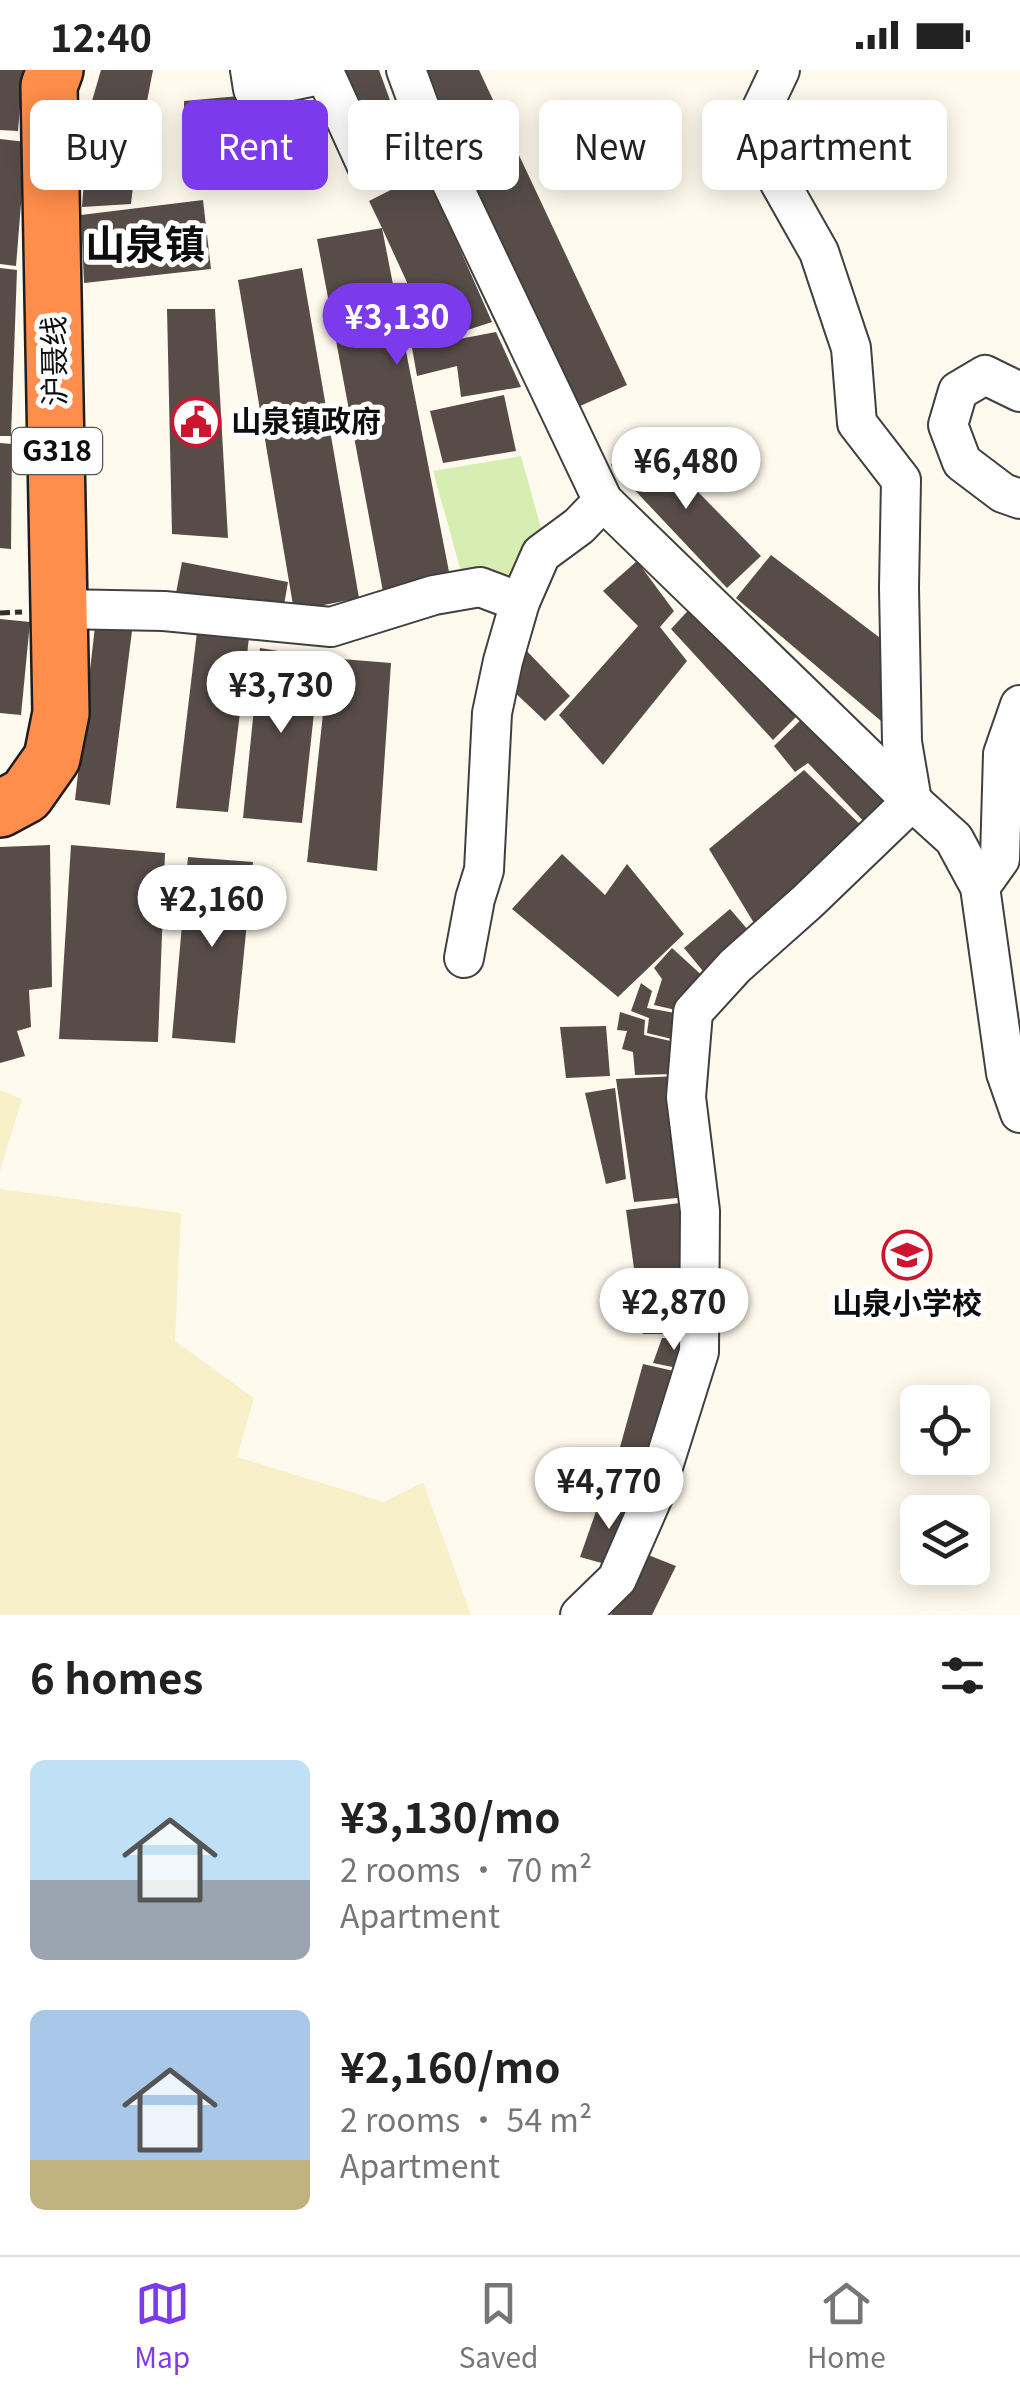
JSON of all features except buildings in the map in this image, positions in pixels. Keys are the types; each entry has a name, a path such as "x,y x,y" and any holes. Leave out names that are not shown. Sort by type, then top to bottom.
{"highway":[{"name":"沪聂线","path":"0,810 26,794 52,758 62,713 49,86 55,70"}],"street":[{"path":"250,70 254,89 325,74 348,124"},
{"path":"406,70 417,100"},
{"path":"780,70 762,108 776,176 819,252 850,348 857,423 901,480 902,742 912,801"},
{"path":"455,190 603,501 954,839 980,887 1006,1073 1020,1113"},
{"path":"1020,392 984,375 958,391 948,425 962,462 1003,493 1020,499"},
{"path":"464,958 484,870 492,712 520,602 541,554 579,526 603,501"},
{"path":"60,609 164,611 331,627 434,595 480,587 520,602"},
{"path":"980,887 1000,859 1002,754 1020,705"},
{"path":"580,1615 617,1579 654,1492 699,1352 700,1211 686,1097 693,1012 736,966 912,801"}],"shaded area":[{"path":"0,1090 22,1099 0,1171"},
{"path":"0,1189 181,1213 175,1341 254,1398 237,1457 384,1502 423,1482 471,1615 0,1615"}],"green space":[{"path":"521,456 544,539 526,543 517,583 463,579 433,471"}],"place":[{"name":"山泉镇政府","path":"196,422"},
{"name":"山泉小学校","path":"907,1255"}],"district":[{"name":"山泉镇","path":"145,245"}]}
